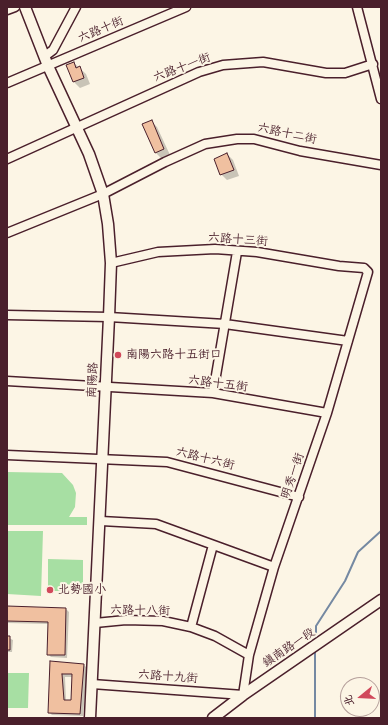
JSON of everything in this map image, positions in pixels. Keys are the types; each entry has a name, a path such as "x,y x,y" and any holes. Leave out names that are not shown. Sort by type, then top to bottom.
{"street":[{"path":"7,10 15,7"},
{"name":"南陽路","path":"25,7 48,66 77,126 103,194 108,224 111,263 102,459 101,521 90,718"},
{"path":"45,56 53,50 76,7"},
{"name":"六路十街","path":"7,83 186,7"},
{"path":"357,7 381,99"},
{"name":"六路十一街","path":"7,159 199,72 223,65 263,62 326,73 345,73 373,64"},
{"name":"六路十二街","path":"7,233 103,194 165,162 205,144 237,139 254,139 300,151 381,164"},
{"name":"六路十三街","path":"111,263 158,252 214,249 237,252 257,252 339,266 364,268"},
{"path":"213,393 237,252"},
{"name":"明秀一街","path":"243,695 249,655 274,567 327,413 368,272 364,268"},
{"path":"7,315 109,316 225,324 348,342"},
{"name":"六路十五街","path":"7,381 105,388 213,393 327,413"},
{"name":"六路十六街","path":"7,455 167,462 299,497"},
{"path":"101,521 156,524 274,567"},
{"path":"191,627 213,545"},
{"name":"鎮南路一段","path":"213,718 243,695 381,600"},
{"name":"六路十八街","path":"95,623 126,620 163,621 191,627 215,636 249,655"},
{"name":"六路十九街","path":"92,684 243,695"}],"green space":[{"path":"7,472 62,473 73,485 76,493 75,507 69,517 87,517 87,525 7,525"},
{"path":"7,531 43,531 41,596 7,594"},
{"path":"48,559 83,560 83,591 48,591"},
{"path":"7,673 29,673 28,708 7,708"}],"building":[{"path":"74,62 76,68 80,66 84,78 73,82 66,65"},
{"path":"152,120 164,149 155,153 142,124"},
{"path":"227,153 234,170 220,175 214,159"},
{"path":"7,606 66,608 65,655 47,655 48,622 7,621"},
{"path":"7,636 10,636 10,650 7,650"},
{"path":"50,661 84,664 80,714 48,713","holes":["62,674 72,674 71,700 64,700"]}],"waterway":[{"path":"316,640 316,626 345,581 358,552 381,531"},
{"path":"315,649 315,718"}],"place":[{"name":"南陽六路十五街口","path":"118,355"},
{"name":"北勢國小","path":"50,590"}]}
